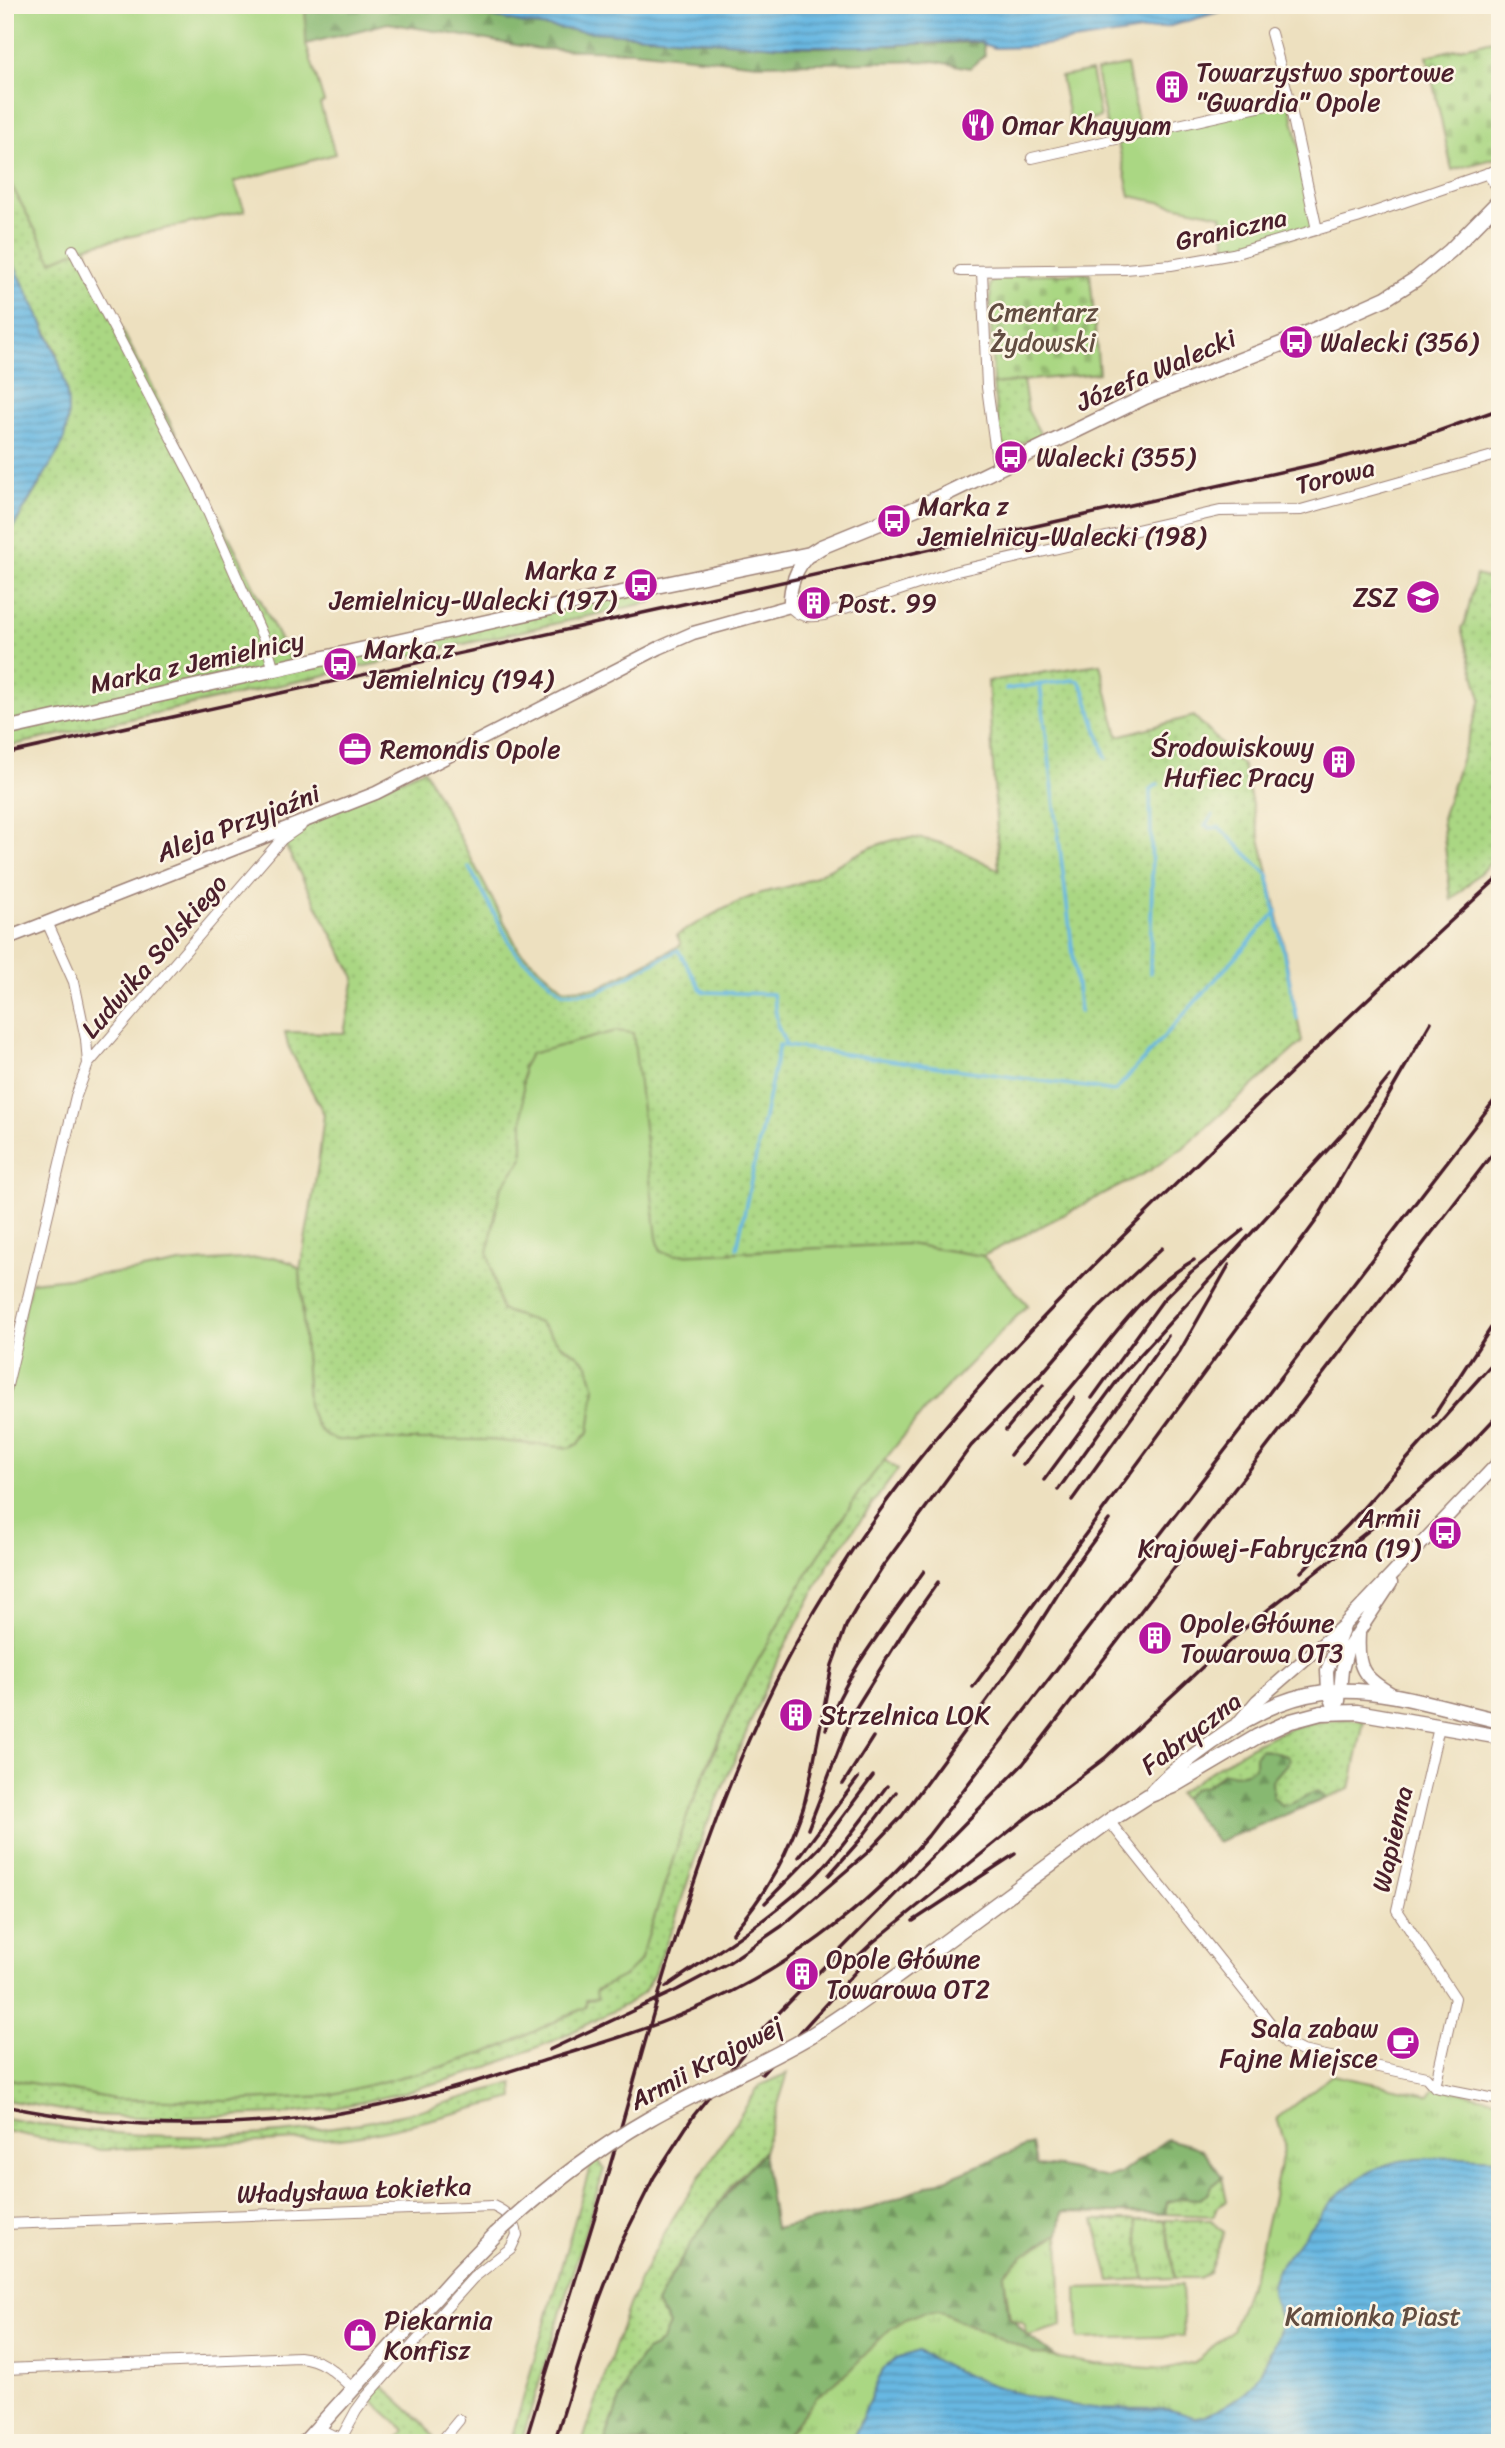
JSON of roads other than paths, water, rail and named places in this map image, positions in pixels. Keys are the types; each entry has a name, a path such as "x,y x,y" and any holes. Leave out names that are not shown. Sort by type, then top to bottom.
{"main road":[{"name":"Józefa Walecki","path":"810,554 919,507 1146,397 1289,341 1386,298 1416,279 1450,251 1500,200"},
{"name":"Marka z Jemielnicy","path":"5,729 555,607 810,554"},
{"name":"Fabryczna","path":"1149,1796 1169,1774 1237,1723 1284,1701 1334,1690 1395,1696 1500,1721"},
{"name":"Fabryczna","path":"1149,1796 1190,1777 1276,1727 1305,1716 1336,1712 1367,1714 1500,1737"},
{"name":"Armii Krajowej","path":"304,2443 457,2274 544,2191 613,2141 669,2108 809,2036 937,1948 1109,1821 1149,1796"}],"street":[{"path":"1494,5 1500,28"},
{"path":"1271,33 1289,100 1317,230"},
{"path":"1032,159 1289,100"},
{"name":"Graniczna","path":"960,271 1125,269 1171,265 1233,254 1317,230 1500,169"},
{"path":"1487,173 1500,191"},
{"path":"74,250 197,487 237,573 274,670"},
{"path":"982,271 987,387 998,468"},
{"name":"Torowa","path":"790,606 800,615 824,615 957,571 1220,511 1301,510 1500,454"},
{"path":"790,606 791,587 797,571 810,554"},
{"name":"Aleja Przyjaźni","path":"5,939 376,793 693,633 790,606"},
{"name":"Ludwika Solskiego","path":"5,1394 76,1096 88,1064 282,839 312,818"},
{"name":"Ludwika Solskiego","path":"47,922 74,982 86,1039 88,1064"},
{"path":"1237,1723 1257,1701 1345,1624 1500,1461"},
{"path":"1334,1690 1348,1648 1401,1568"},
{"path":"1336,1712 1329,1662 1345,1624"},
{"path":"1359,1632 1358,1659 1364,1673 1374,1684 1395,1696"},
{"name":"Wapienna","path":"1436,2087 1455,1998 1397,1910 1439,1727"},
{"path":"1109,1821 1286,2043 1302,2051 1426,2077 1436,2087 1500,2100"},
{"name":"Władysława Łokietka","path":"5,2224 493,2206 508,2214 513,2220 517,2235 511,2248 473,2278 430,2325 363,2401 345,2433 334,2436 318,2427"},
{"path":"5,2369 299,2357 328,2366 353,2389"},
{"path":"440,2443 460,2420"}],"water":[{"path":"438,5 1243,5 1167,27 1028,47 995,48 982,42 970,41 865,46 778,46 580,31 525,24"},
{"path":"5,247 53,348 64,380 68,413 61,447 5,541"},
{"name":"Kamionka Piast","path":"1461,2157 1500,2159 1500,2443 851,2443 883,2369 896,2359 918,2351 971,2377 1051,2401 1094,2408 1168,2409 1194,2417 1215,2411 1246,2391 1264,2365 1274,2345 1280,2320 1272,2294 1276,2273 1329,2204 1364,2175 1392,2163"}],"waterway":[{"path":"1006,689 1079,681 1106,758"},
{"path":"1040,684 1080,1012"},
{"path":"1150,973 1150,790 1158,784"},
{"path":"1213,815 1205,825 1210,828 1219,827 1268,875 1297,1019"},
{"path":"469,867 515,952 563,993 598,992 678,950 705,992 773,994 778,1027 786,1045"},
{"path":"737,1248 779,1045 1115,1091 1277,911"}],"railway":[{"path":"5,754 1316,464 1419,438 1500,409"},
{"path":"525,2443 670,1957 713,1828 765,1703 835,1577 877,1514 923,1454 1022,1339 1222,1139 1500,876"},
{"path":"973,1687 1316,1221 1431,1022"},
{"path":"1044,1480 1120,1377 1353,1122 1390,1076"},
{"path":"5,2106 95,2120 186,2125 278,2121 368,2108 453,2088 634,2032 726,1995 790,1958 849,1914 928,1836 1500,1093"},
{"path":"554,2443 598,2303 620,2245 654,2177 694,2115 763,2029 1023,1764 1500,1144"},
{"path":"1092,1398 1163,1300 1191,1272 1243,1230"},
{"path":"1039,1377 1100,1306 1162,1248"},
{"path":"1010,1455 1068,1391 1141,1303 1174,1273 1194,1260"},
{"path":"1072,1500 1180,1351 1229,1265"},
{"path":"1433,1417 1500,1314"},
{"path":"1058,1490 1168,1336"},
{"path":"1301,1572 1348,1525 1500,1355"},
{"path":"803,1809 832,1665 846,1626 883,1566 971,1446 1045,1369"},
{"path":"1006,1430 1043,1385"},
{"path":"1023,1465 1074,1398"},
{"path":"852,1962 1022,1821 1105,1758 1241,1631 1415,1494 1462,1453 1500,1413"},
{"path":"1069,1574 1109,1520"},
{"path":"549,2050 728,1963 782,1926 867,1853 902,1816 1017,1659 1075,1567"},
{"path":"826,1729 857,1666 924,1571"},
{"path":"808,1829 854,1711 938,1582"},
{"path":"843,1784 873,1737"},
{"path":"765,1903 820,1847 873,1776"},
{"path":"799,1857 858,1778"},
{"path":"666,1987 763,1920 800,1890 836,1853 887,1786"},
{"path":"829,1875 860,1840 896,1792"},
{"path":"732,1933 757,1902 776,1870 793,1836 806,1799"},
{"path":"913,1921 1015,1854"},
{"path":"762,2074 868,1958"}],"place":[{"name":"Towarzystwo sportowe \"Gwardia\" Opole","path":"1172,87"},
{"name":"Omar Khayyam","path":"978,125"},
{"name":"Walecki (356)","path":"1296,342"},
{"name":"Walecki (355)","path":"1011,457"},
{"name":"Marka z Jemielnicy-Walecki (198)","path":"894,521"},
{"name":"Marka z Jemielnicy-Walecki (197)","path":"641,585"},
{"name":"ZSZ","path":"1423,597"},
{"name":"Post. 99","path":"814,603"},
{"name":"Marka z Jemielnicy (194)","path":"340,664"},
{"name":"Remondis Opole","path":"355,749"},
{"name":"Środowiskowy Hufiec Pracy","path":"1339,762"},
{"name":"Armii Krajowej-Fabryczna (19)","path":"1445,1533"},
{"name":"Opole Główne Towarowa OT3","path":"1155,1638"},
{"name":"Strzelnica LOK","path":"796,1715"},
{"name":"Opole Główne Towarowa OT2","path":"802,1974"},
{"name":"Sala zabaw Fajne Miejsce","path":"1403,2043"},
{"name":"Piekarnia Konfisz","path":"360,2335"}],"park label":[{"name":"Cmentarz Żydowski","path":"1043,327"}]}
